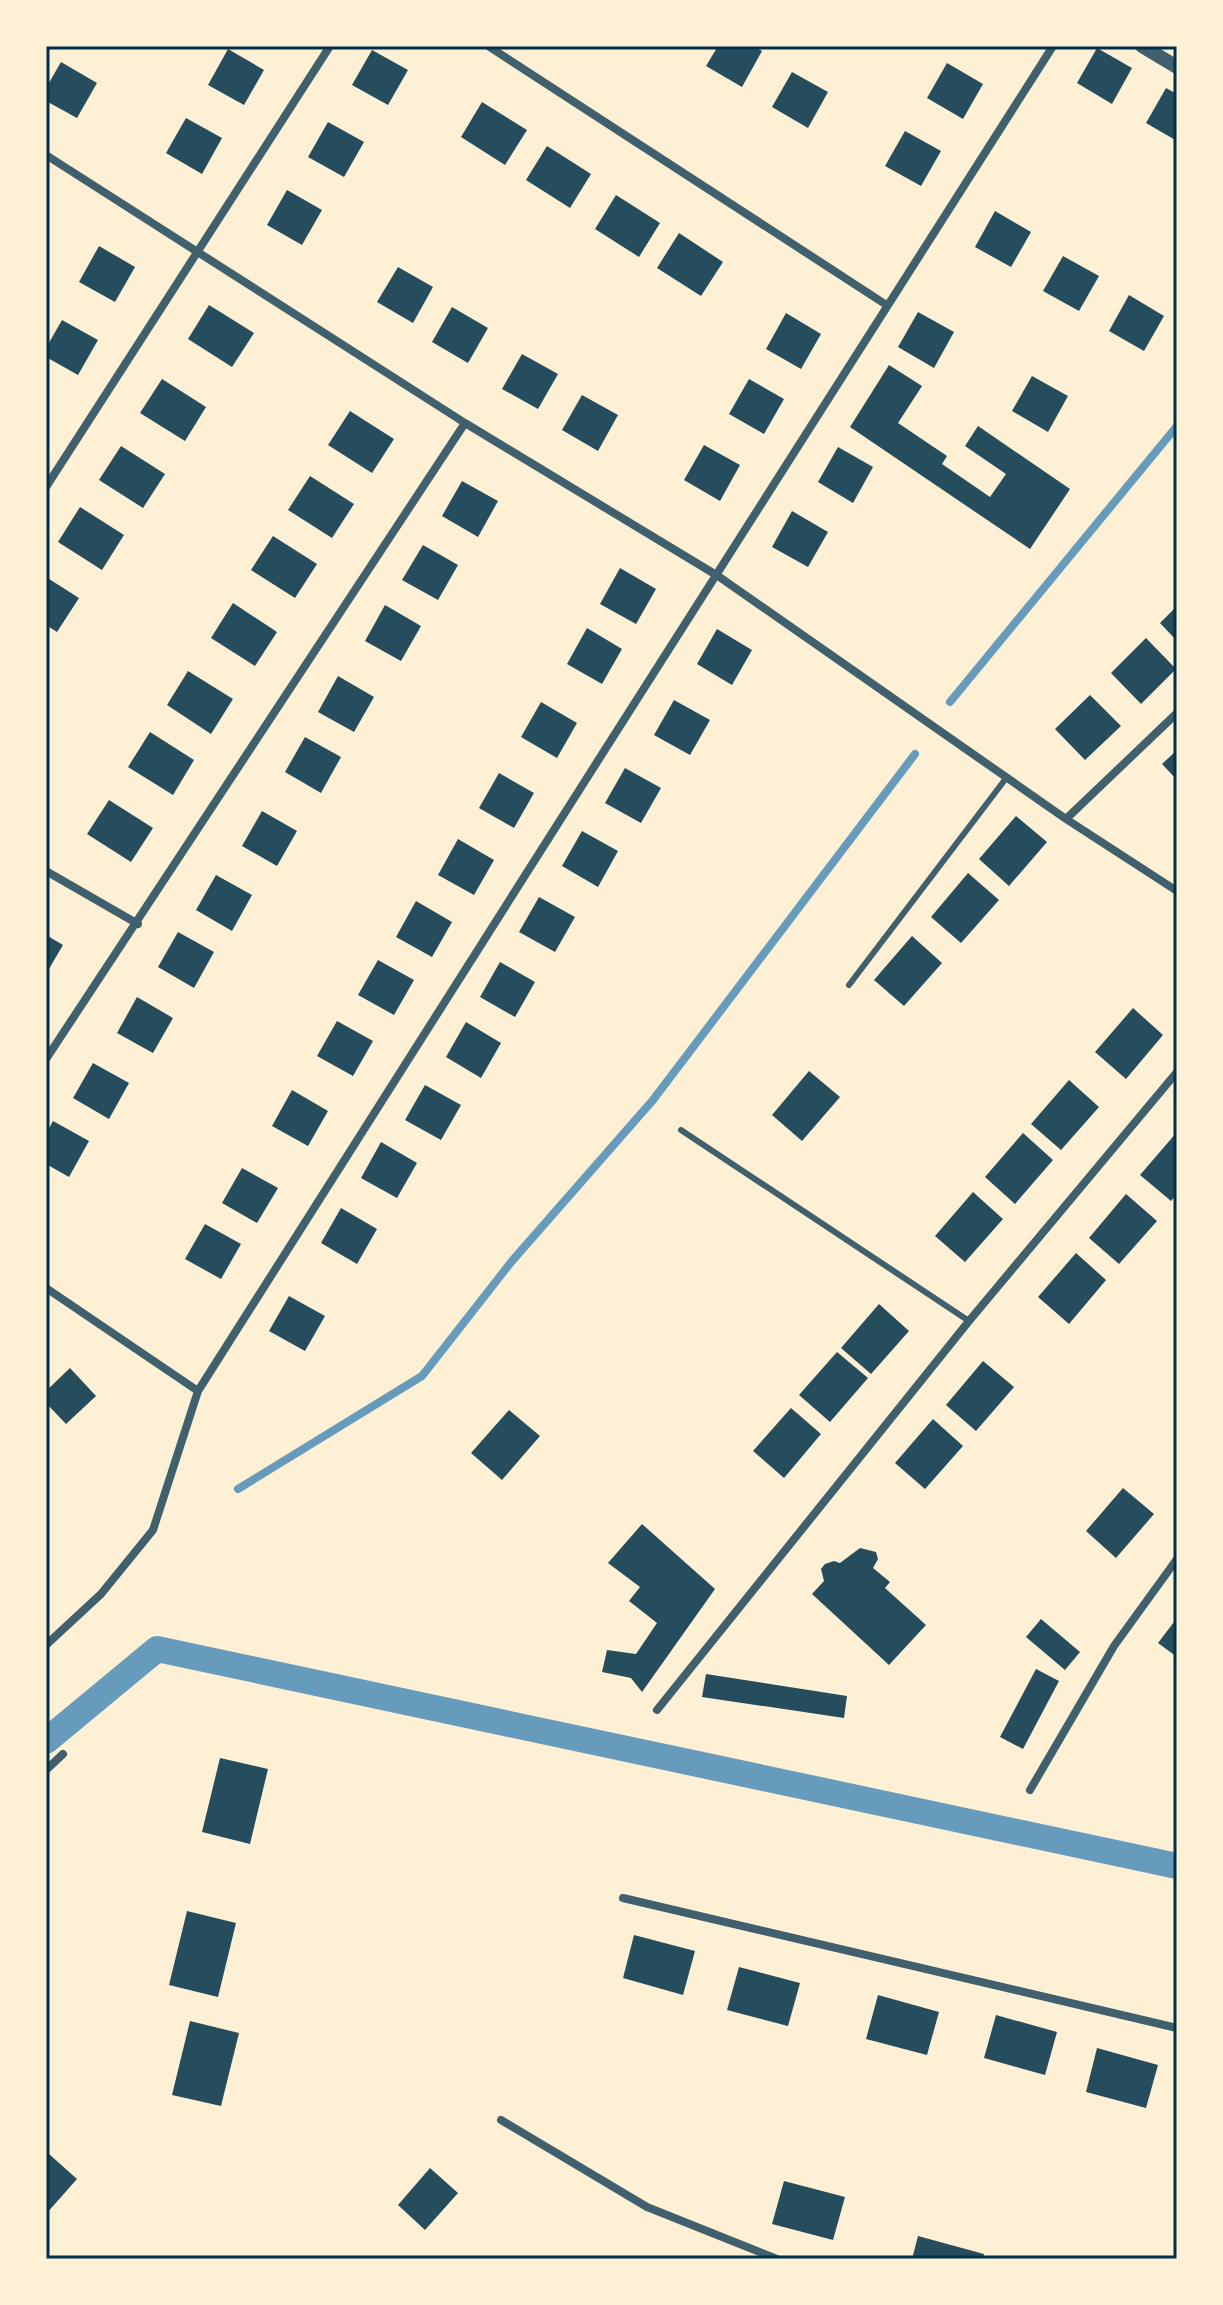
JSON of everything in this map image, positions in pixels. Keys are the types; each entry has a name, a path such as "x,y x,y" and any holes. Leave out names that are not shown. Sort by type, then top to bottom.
{"street":[{"path":"46,487 330,46"},
{"path":"488,46 885,304"},
{"path":"46,1645 101,1594 153,1530 198,1391 718,576 885,304 1053,46"},
{"path":"1142,46 1177,67"},
{"path":"46,155 465,423 718,576 1066,819 1177,891"},
{"path":"46,1059 138,924 465,423"},
{"path":"1066,819 1177,713"},
{"path":"46,871 138,924"},
{"path":"657,1710 969,1321 1177,1072"},
{"path":"46,1288 198,1391"},
{"path":"1030,1790 1114,1646 1177,1559"},
{"path":"46,1770 63,1754"},
{"path":"623,1898 1177,2028"},
{"path":"501,2120 647,2207 777,2259"}],"lane":[{"path":"849,985 1007,777"},
{"path":"681,1130 969,1321"}],"building":[{"path":"718,46 753,46 762,51 742,87 706,66"},
{"path":"1097,48 1132,68 1112,104 1077,83"},
{"path":"228,49 264,70 244,105 208,85"},
{"path":"372,50 408,70 388,105 352,85"},
{"path":"61,62 97,83 77,118 46,101 46,88"},
{"path":"947,63 983,84 963,119 927,98"},
{"path":"792,72 828,92 808,128 772,107"},
{"path":"1166,88 1177,94 1177,141 1146,123"},
{"path":"482,102 527,130 505,165 461,137"},
{"path":"186,118 222,138 202,174 166,153"},
{"path":"328,122 364,142 344,177 308,157"},
{"path":"905,131 941,151 921,186 885,166"},
{"path":"547,146 591,174 570,208 526,180"},
{"path":"287,190 322,210 302,245 267,225"},
{"path":"616,195 660,223 639,257 595,229"},
{"path":"995,211 1031,232 1011,267 975,247"},
{"path":"679,233 723,262 701,296 657,268"},
{"path":"99,246 135,267 115,302 79,282"},
{"path":"1063,256 1099,276 1079,311 1043,291"},
{"path":"398,267 433,287 413,323 377,302"},
{"path":"1129,295 1164,316 1144,351 1109,331"},
{"path":"209,305 254,333 232,367 188,339"},
{"path":"452,307 488,328 468,363 432,342"},
{"path":"918,312 954,332 934,368 898,347"},
{"path":"786,313 821,334 801,369 766,349"},
{"path":"62,320 98,340 78,375 46,357 46,348"},
{"path":"522,354 558,374 538,409 502,389"},
{"path":"889,365 922,386 898,423 947,456 942,464 990,497 1006,474 965,446 978,426 1070,489 1030,549 850,427"},
{"path":"1032,376 1068,396 1048,432 1012,411"},
{"path":"162,379 206,407 185,441 140,413"},
{"path":"749,379 784,399 764,434 729,414"},
{"path":"582,395 618,415 598,451 562,430"},
{"path":"350,411 394,439 372,473 328,445"},
{"path":"704,445 740,465 720,501 684,480"},
{"path":"121,446 165,474 143,508 99,480"},
{"path":"838,447 873,467 853,503 818,482"},
{"path":"310,476 354,504 332,538 288,510"},
{"path":"462,481 498,501 478,537 442,516"},
{"path":"80,507 124,535 102,570 58,542"},
{"path":"792,511 828,532 808,567 772,547"},
{"path":"273,536 317,564 295,598 251,570"},
{"path":"423,545 458,565 438,600 402,580"},
{"path":"620,568 656,589 636,624 600,604"},
{"path":"46,577 79,598 57,632 46,625"},
{"path":"233,603 277,632 255,666 211,638"},
{"path":"385,605 421,626 401,661 365,641"},
{"path":"1177,606 1177,641 1160,623"},
{"path":"587,628 622,649 602,684 567,664"},
{"path":"717,629 752,650 732,685 697,664"},
{"path":"1146,638 1176,669 1141,704 1111,673"},
{"path":"188,671 233,699 211,734 167,705"},
{"path":"338,676 374,697 354,732 318,712"},
{"path":"1090,695 1121,726 1085,760 1055,729"},
{"path":"674,700 710,720 690,755 654,735"},
{"path":"541,702 577,723 557,758 521,737"},
{"path":"150,732 194,760 173,795 128,767"},
{"path":"305,737 341,757 321,793 285,772"},
{"path":"1177,750 1177,780 1162,764"},
{"path":"625,768 661,788 641,823 605,803"},
{"path":"499,773 534,793 514,828 479,808"},
{"path":"109,800 153,828 131,862 87,834"},
{"path":"262,811 297,831 277,866 242,846"},
{"path":"1016,816 1047,842 1009,886 979,859"},
{"path":"582,831 618,851 598,887 562,866"},
{"path":"458,839 494,860 474,895 438,875"},
{"path":"968,873 999,900 961,943 931,917"},
{"path":"216,875 252,895 232,931 196,910"},
{"path":"539,897 575,917 555,952 519,932"},
{"path":"416,901 452,922 432,957 396,937"},
{"path":"178,932 214,952 194,988 158,967"},
{"path":"46,935 63,945 46,974"},
{"path":"912,936 942,963 904,1006 874,980"},
{"path":"378,960 414,980 394,1015 358,995"},
{"path":"500,962 535,982 515,1017 480,997"},
{"path":"137,997 173,1018 153,1053 117,1033"},
{"path":"1133,1008 1163,1035 1126,1079 1095,1052"},
{"path":"337,1021 373,1041 353,1076 317,1056"},
{"path":"466,1022 501,1043 481,1078 446,1057"},
{"path":"93,1063 129,1083 109,1119 73,1098"},
{"path":"809,1071 840,1097 802,1141 772,1115"},
{"path":"1069,1080 1099,1107 1061,1150 1031,1124"},
{"path":"425,1085 461,1105 441,1140 405,1120"},
{"path":"292,1090 328,1111 308,1146 272,1126"},
{"path":"53,1121 89,1141 69,1177 46,1164 46,1134"},
{"path":"1177,1132 1177,1194 1171,1201 1140,1175"},
{"path":"1023,1133 1053,1160 1015,1204 985,1177"},
{"path":"381,1142 417,1163 397,1198 361,1178"},
{"path":"242,1168 278,1188 257,1223 222,1203"},
{"path":"973,1192 1003,1219 965,1262 935,1236"},
{"path":"1126,1194 1157,1221 1119,1264 1089,1238"},
{"path":"341,1208 377,1229 357,1264 321,1243"},
{"path":"205,1224 241,1244 221,1279 185,1259"},
{"path":"1076,1253 1106,1280 1069,1324 1038,1297"},
{"path":"289,1296 325,1316 305,1351 269,1331"},
{"path":"879,1304 909,1331 871,1374 841,1348"},
{"path":"837,1352 868,1378 830,1422 799,1395"},
{"path":"983,1361 1014,1387 976,1431 946,1405"},
{"path":"70,1368 96,1396 66,1424 46,1403 46,1391"},
{"path":"791,1408 821,1434 784,1478 753,1451"},
{"path":"509,1410 540,1436 502,1480 471,1453"},
{"path":"933,1419 963,1446 925,1489 895,1463"},
{"path":"1123,1488 1154,1514 1116,1558 1086,1531"},
{"path":"642,1524 715,1589 642,1692 631,1678 602,1672 607,1650 636,1654 657,1623 629,1601 640,1587 608,1563"},
{"path":"860,1548 876,1552 878,1559 873,1568 890,1582 885,1588 926,1625 889,1665 812,1594 824,1581 821,1569 825,1564 840,1563"},
{"path":"1177,1618 1177,1657 1158,1643"},
{"path":"1041,1619 1080,1652 1065,1670 1026,1637"},
{"path":"1036,1669 1059,1681 1023,1749 1000,1737"},
{"path":"706,1674 847,1696 844,1718 702,1697"},
{"path":"220,1758 268,1769 250,1844 202,1832"},
{"path":"187,1911 236,1923 218,1997 169,1985"},
{"path":"634,1935 695,1951 683,1995 623,1978"},
{"path":"739,1967 800,1983 788,2026 727,2010"},
{"path":"878,1995 939,2012 927,2055 866,2039"},
{"path":"996,2015 1057,2032 1045,2075 984,2058"},
{"path":"190,2021 239,2033 221,2106 172,2095"},
{"path":"1097,2048 1158,2065 1146,2108 1086,2092"},
{"path":"49,2154 77,2179 46,2214 46,2158"},
{"path":"430,2168 458,2193 425,2230 398,2205"},
{"path":"784,2181 845,2197 833,2240 772,2224"},
{"path":"918,2236 984,2254 983,2259 912,2259"}],"waterway":[{"path":"950,702 1177,426"},
{"path":"238,1489 422,1376 512,1261 653,1100 915,754"},
{"path":"46,1741 157,1649 1177,1866"}]}
